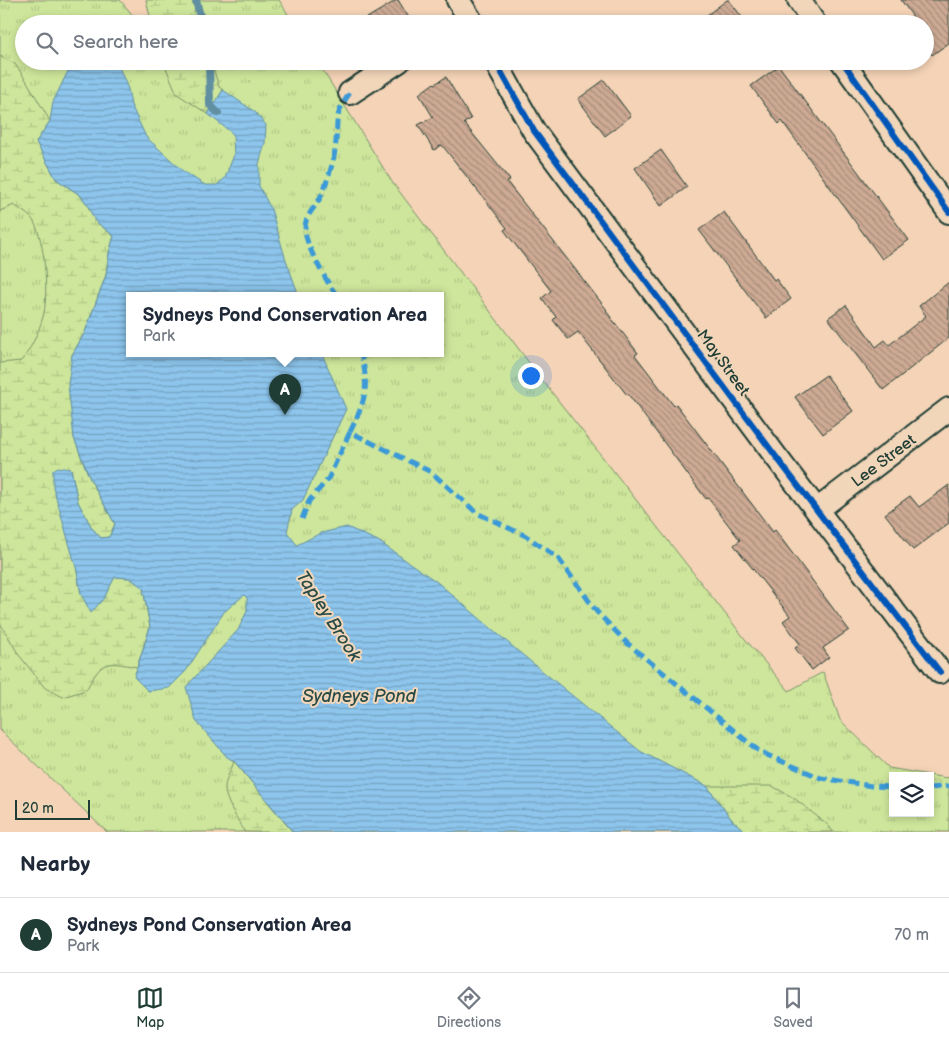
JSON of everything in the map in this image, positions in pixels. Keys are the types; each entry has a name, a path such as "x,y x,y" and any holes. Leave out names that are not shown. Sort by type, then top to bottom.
{"street":[{"path":"798,0 809,15"},
{"path":"350,92 385,70"},
{"name":"May Street","path":"501,70 534,131 940,672"},
{"path":"848,70 949,212"},
{"name":"Lee Street","path":"817,510 949,409"}],"green space":[{"path":"0,0 120,0 132,15 15,15 15,70 323,70 392,182 546,385 745,639 789,691 823,672 840,720 889,768 912,772 889,772 889,817 934,817 934,776 949,777 949,832 107,832 0,730"},
{"path":"146,0 192,0 196,15 150,15"},
{"path":"189,0 279,0 288,15 192,15"},
{"path":"0,56 15,64 15,70 19,70 26,80 50,121 36,142 56,179 80,195 87,204 95,221 114,236 106,275 85,332 72,355 74,438 90,479 115,524 109,537 101,538 92,528 78,502 71,469 77,571 81,594 104,598 114,577 130,578 143,588 150,627 137,667 118,664 106,665 96,673 86,690 63,697 45,688 19,655 0,623 0,363 21,361 29,350 44,313 46,292 45,266 41,241 33,219 14,205 0,211"},
{"path":"167,70 214,70 219,87 223,90 208,114 177,94"},
{"path":"234,761 293,832 245,832 232,810 225,793 226,781"},
{"path":"707,786 772,786 794,798 829,826 833,832 746,832 732,820"}],"water":[{"name":"Sydneys Pond","path":"69,70 120,70 128,89 131,105 146,137 184,172 205,185 217,185 225,178 234,155 233,134 208,114 223,90 255,112 266,125 265,143 259,164 259,186 271,209 298,292 126,292 126,357 323,357 346,409 303,500 292,510 287,532 297,545 321,533 347,527 378,541 437,582 640,751 707,786 732,820 746,832 293,832 234,761 227,757 196,721 186,687 238,630 247,611 247,598 244,595 224,612 186,671 169,688 148,691 134,677 150,627 143,588 130,578 115,577 104,598 91,613 81,594 77,571 53,487 53,470 58,467 71,469 78,502 92,528 101,538 109,537 115,524 90,479 74,438 68,385 72,355 85,332 106,275 114,236 95,221 87,204 80,195 56,179 36,142 50,121 53,102"}],"building":[{"path":"397,0 407,15 372,15"},
{"path":"729,0 740,15 707,15"},
{"path":"901,0 949,0 949,43 934,54 934,15 912,15"},
{"path":"773,70 782,70 909,240 882,259 782,121 779,124 751,86"},
{"path":"446,77 471,119 464,123 510,180 507,182 607,310 638,353 635,355 674,406 676,404 773,532 775,530 849,630 823,648 829,657 812,670 795,648 800,644 783,621 790,616 734,545 740,540 708,498 706,499 628,394 578,332 568,339 553,320 556,317 542,298 551,291 504,230 507,228 442,145 434,150 418,125 433,117 419,94"},
{"path":"604,80 631,116 605,136 578,99"},
{"path":"661,150 687,187 661,206 635,168"},
{"path":"724,212 774,280 776,279 791,299 766,318 699,230"},
{"path":"949,282 949,338 883,390 828,318 846,305 876,347 885,340 889,345 926,316 919,306"},
{"path":"826,375 853,411 823,434 795,397"},
{"path":"949,485 949,523 913,550 885,514 910,496 919,507"}],"waterway":[{"name":"Tapley Brook","path":"196,0 200,15"},
{"name":"Tapley Brook","path":"209,70 210,105 218,113"}],"marked path":[{"path":"334,292 312,253 305,228 307,219 320,199 328,178 334,156 338,114 350,93"},
{"path":"350,432 359,412 364,394 365,376 362,357"},
{"path":"302,519 309,501 328,479 350,432 431,472 477,513 526,536 558,558 597,612 627,643 760,752 821,778 889,787"},
{"path":"934,788 949,786"}],"cycle path":[{"path":"500,70 534,131 774,454 940,672"},
{"path":"848,70 949,212"}],"place":[{"name":"Sydneys Pond Conservation Area","path":"285,415"}]}
